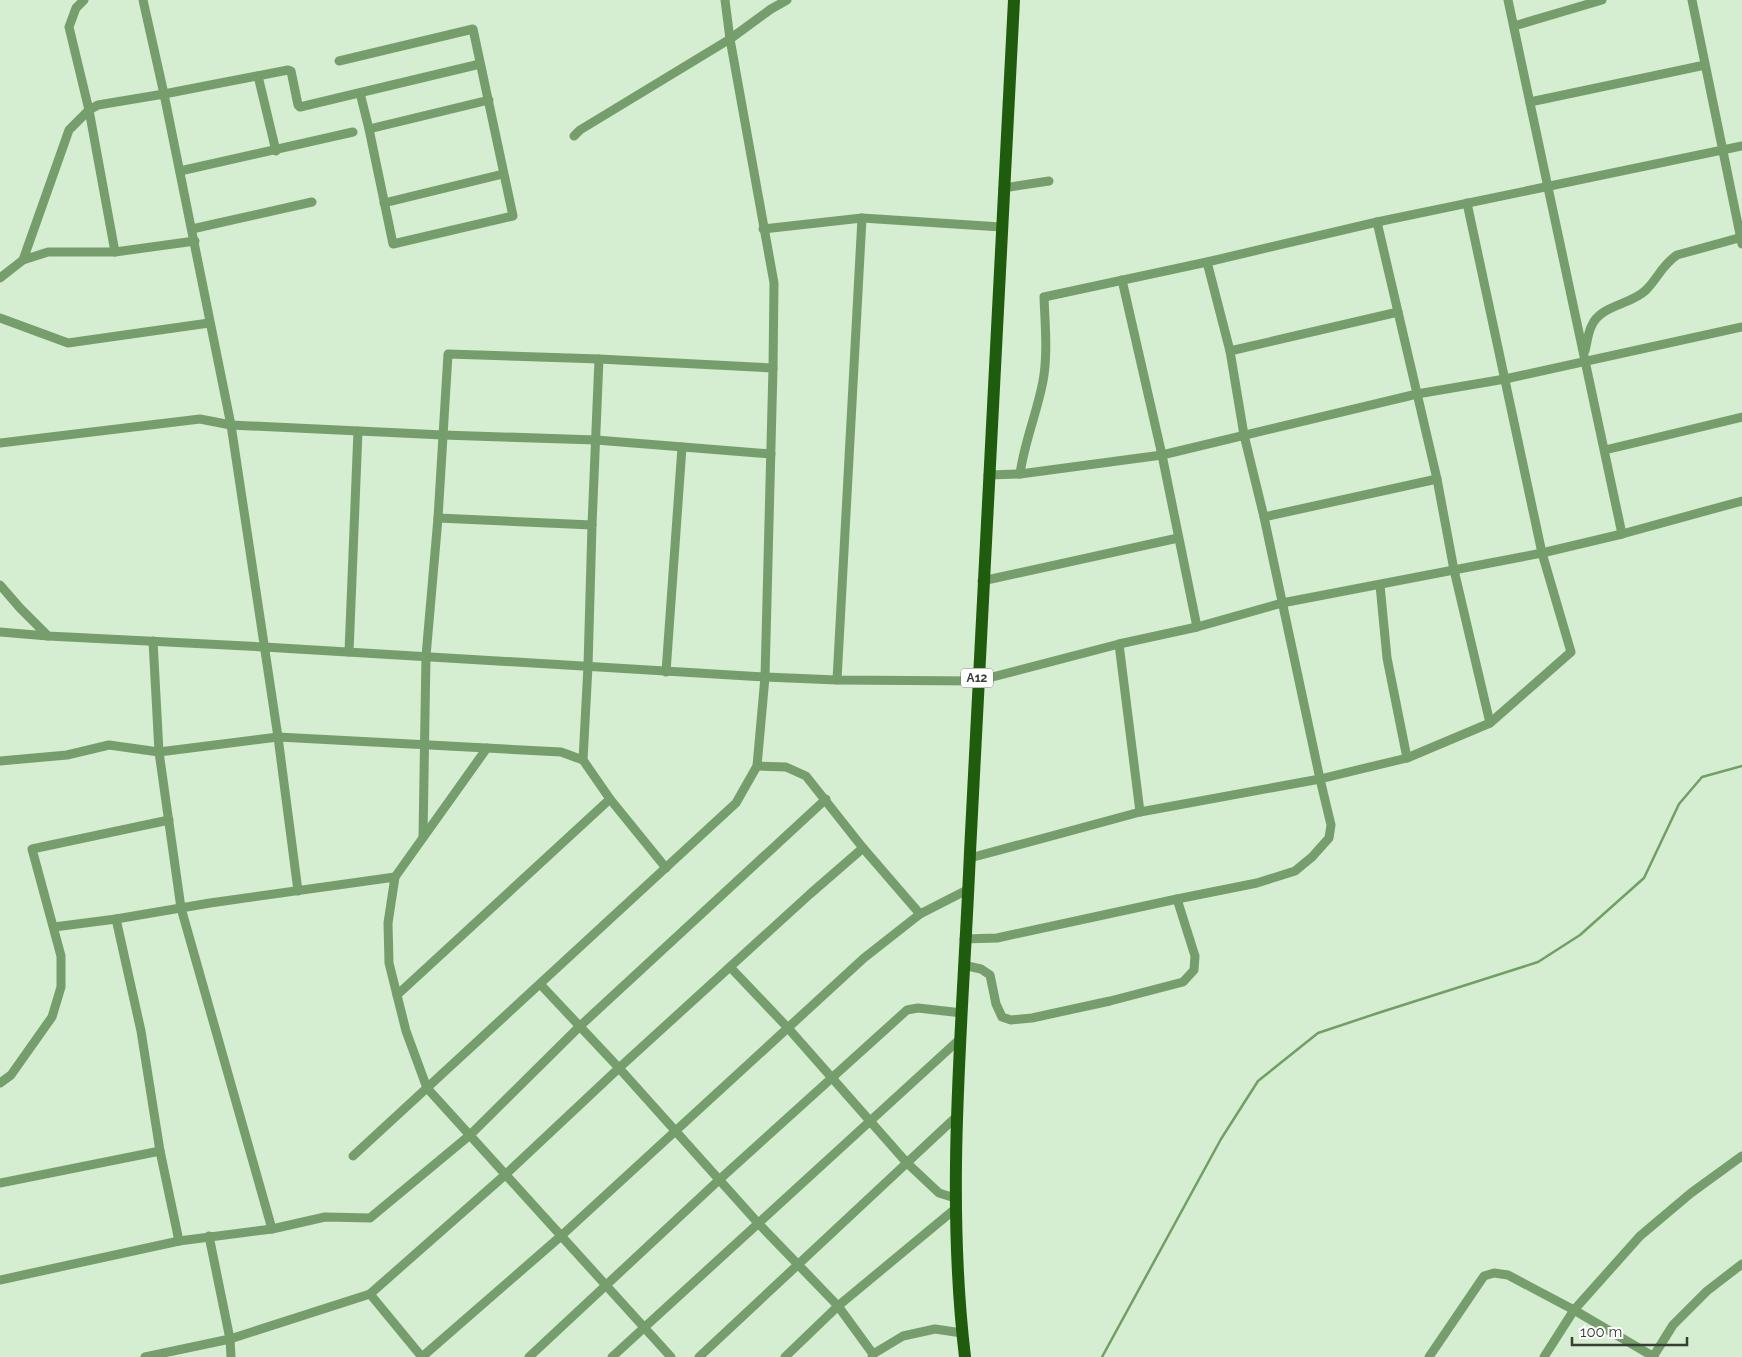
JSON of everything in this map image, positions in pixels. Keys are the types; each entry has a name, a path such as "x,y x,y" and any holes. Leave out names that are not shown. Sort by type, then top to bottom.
{"main road":[{"name":"A12","path":"965,1357 955,1203 956,1117 982,581 1014,0"}],"street":[{"path":"84,0 76,8 70,26 89,110 115,252"},
{"path":"143,0 192,229 209,323 231,425 278,737 298,891"},
{"path":"353,1156 736,803 757,766 765,677 774,283 730,39 725,0"},
{"path":"574,136 580,130 730,39 771,9 787,0"},
{"path":"1508,0 1622,534"},
{"path":"1514,26 1602,0"},
{"path":"1585,358 1591,326 1597,317 1645,291 1669,260 1677,255 1741,239 1692,0"},
{"path":"339,61 473,29 513,216 392,244 360,93"},
{"path":"23,260 69,130 89,110 98,104 164,94 288,70 291,71 298,105 300,106 480,64"},
{"path":"1530,102 1705,65"},
{"path":"258,76 276,151"},
{"path":"369,129 489,100"},
{"path":"180,172 354,132"},
{"path":"1020,474 1022,458 1044,380 1046,334 1044,297 1207,262 1377,222 1742,146"},
{"path":"384,203 503,174"},
{"path":"1004,188 1049,181"},
{"path":"192,229 312,202"},
{"path":"970,858 1140,812 1320,780 1407,758 1490,723 1571,652 1542,553 1467,203"},
{"path":"763,229 862,218 1002,227"},
{"path":"837,680 862,218"},
{"path":"1377,222 1437,479 1454,570 1490,723"},
{"path":"0,278 23,260 48,252 115,252 194,241"},
{"path":"964,939 997,938 1177,898 1257,883 1295,871 1312,858 1329,838 1331,824 1264,517 1244,435 1230,351 1207,262"},
{"path":"1122,280 1162,454 1197,627"},
{"path":"1230,351 1398,312"},
{"path":"0,318 68,342 209,323"},
{"path":"988,476 1020,474 1162,454 1417,394 1505,379 1585,358 1742,327"},
{"path":"423,837 426,656 438,518 448,354 599,359 773,368"},
{"path":"583,760 599,359"},
{"path":"1604,450 1742,417"},
{"path":"0,443 200,419 231,425 596,440 771,454"},
{"path":"349,652 358,431"},
{"path":"666,672 682,447"},
{"path":"1264,517 1437,479"},
{"path":"0,632 765,677 837,680 977,681 1118,644 1197,627 1282,603 1542,553 1622,534 1742,501"},
{"path":"438,518 592,525"},
{"path":"982,581 1178,538"},
{"path":"0,585 48,636"},
{"path":"1380,585 1387,658 1407,758"},
{"path":"153,641 159,752 181,908 272,1229"},
{"path":"1118,644 1140,812"},
{"path":"0,761 67,756 110,745 159,752 278,737 561,752 583,760 610,799 666,868"},
{"path":"487,748 395,877 388,923 389,963 406,1031 427,1088 672,1357"},
{"path":"757,766 786,767 806,776 863,848 920,914"},
{"path":"397,995 610,799"},
{"path":"0,1280 179,1240 272,1229 324,1217 370,1218 470,1135 579,1027 826,799"},
{"path":"0,1083 11,1075 52,1017 61,987 61,956 32,849 169,820"},
{"path":"145,1357 230,1339 370,1294 505,1175 619,1068 863,848"},
{"path":"54,927 395,877"},
{"path":"370,1294 422,1357 562,1236 864,958 920,914 967,890"},
{"path":"964,965 982,969 990,975 996,1004 1002,1017 1011,1020 1032,1018 1102,1003 1183,982 1194,970 1195,956 1177,898"},
{"path":"116,919 141,1031 160,1151 179,1240"},
{"path":"730,967 788,1028 907,1163 939,1193 955,1203 838,1306 785,1357"},
{"path":"540,984 619,1068 758,1222 838,1306 872,1355 904,1336 935,1329 962,1333"},
{"path":"529,1357 720,1179 907,1010 918,1008 962,1013"},
{"path":"612,1357 960,1038"},
{"path":"699,1357 956,1117"},
{"path":"0,1182 160,1151"},
{"path":"1544,1357 1574,1310 1640,1236 1691,1193 1742,1156"},
{"path":"210,1236 230,1339 231,1357"},
{"path":"1429,1357 1484,1276 1494,1273 1508,1275 1574,1310 1654,1357 1673,1325 1706,1292 1742,1264"}],"waterway":[{"path":"1102,1357 1221,1139 1258,1081 1318,1033 1538,962 1580,935 1644,878 1679,804 1702,777 1742,766"}]}
